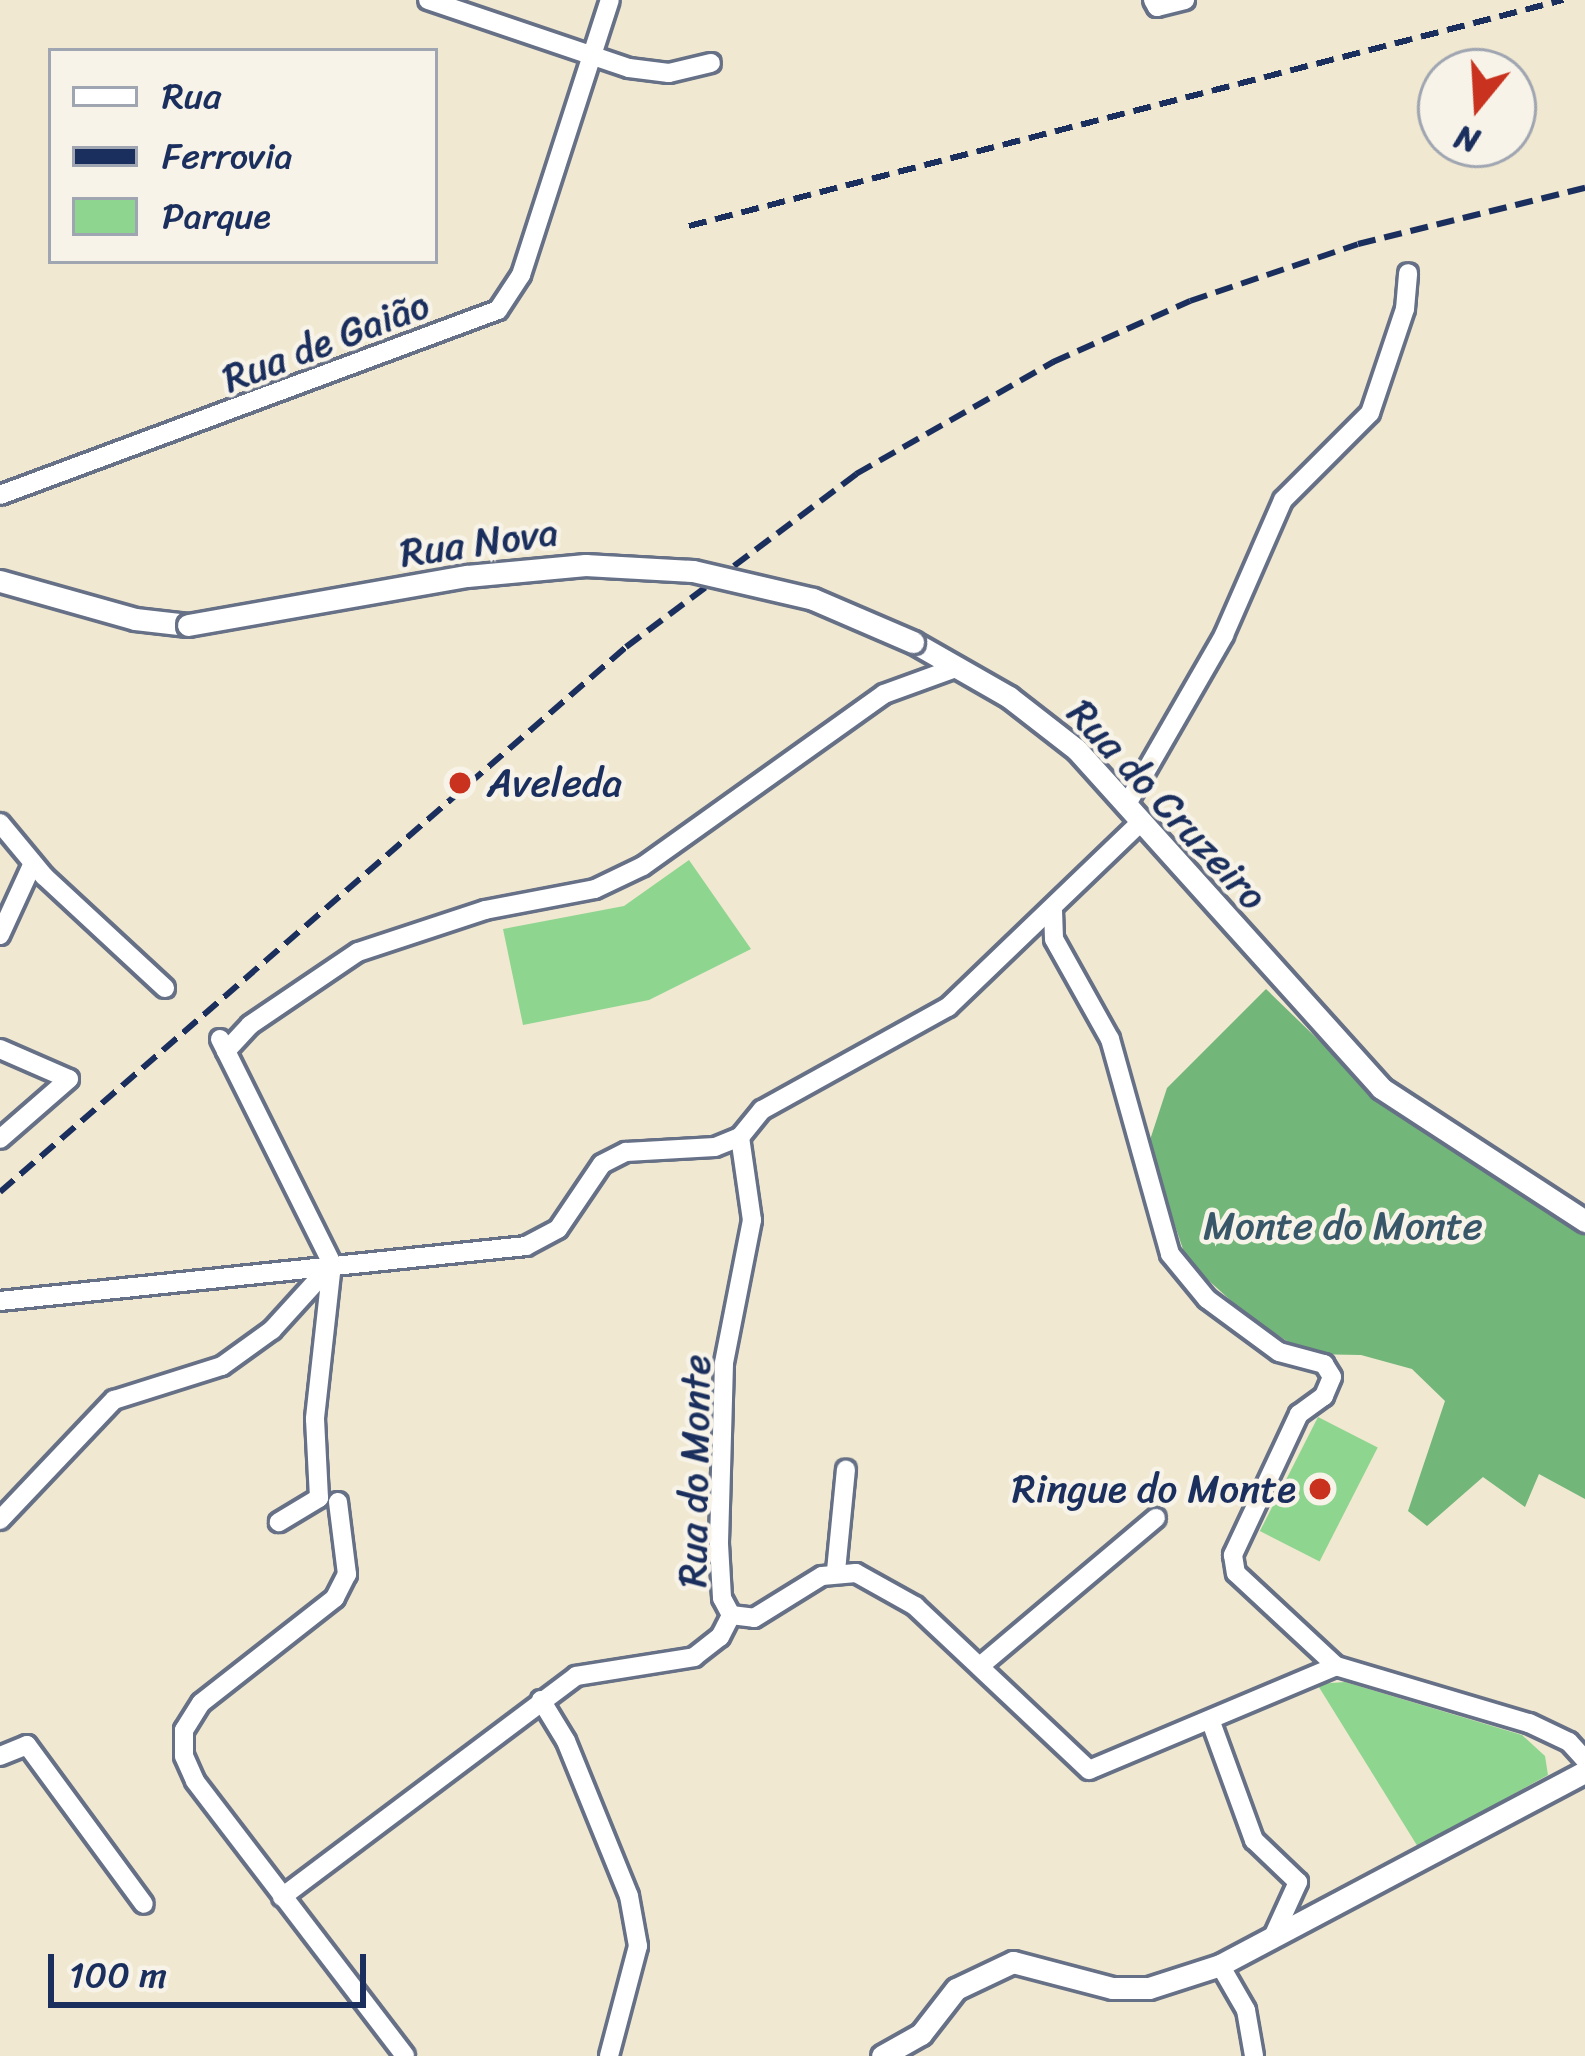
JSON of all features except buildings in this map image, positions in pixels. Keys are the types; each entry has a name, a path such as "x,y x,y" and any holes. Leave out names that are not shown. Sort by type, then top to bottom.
{"street":[{"path":"428,0 589,56 669,73 711,64"},
{"name":"Rua de Gaião","path":"0,495 498,310 521,275 610,0"},
{"path":"1155,3 1186,0"},
{"path":"0,1301 526,1246 558,1229 602,1164 626,1152 715,1147 740,1137 763,1110 948,1007 1053,910 1134,813 1224,635 1283,500 1370,413 1405,309 1408,273"},
{"name":"Rua Nova","path":"0,581 135,619 188,625 467,576 585,565 733,580 813,599 958,667"},
{"path":"279,1522 319,1498 315,1419 332,1264 223,1045 358,952 485,910 595,890 643,866 884,694 958,667"},
{"name":"Rua do Cruzeiro","path":"958,667 1077,750 1381,1088 1585,1221"},
{"path":"0,824 33,863 165,988"},
{"path":"0,935 33,863"},
{"path":"1053,910 1054,939 1110,1039 1170,1254 1207,1299 1280,1352 1324,1364 1332,1377 1324,1396 1299,1414 1233,1555 1236,1573 1336,1666 1528,1724 1569,1742 1585,1760"},
{"path":"0,1049 69,1079 0,1139"},
{"name":"Rua do Monte","path":"740,1137 752,1220 724,1363 718,1544 722,1598 731,1615 754,1618 836,1570"},
{"path":"0,1520 114,1400 222,1366 272,1330 332,1264"},
{"path":"846,1469 836,1570 891,1588 1090,1770 1336,1666"},
{"path":"338,1502 347,1574 335,1598 202,1703 184,1730 195,1781 405,2056"},
{"path":"980,1666 1156,1518"},
{"path":"282,1897 541,1700 610,1665 671,1666 694,1657 720,1637 731,1615"},
{"path":"541,1700 566,1741 629,1896 638,1946 610,2056"},
{"path":"1210,1721 1253,1840 1298,1882 1272,1939"},
{"path":"0,1756 28,1744 143,1904"},
{"path":"882,2056 921,2034 956,1989 1013,1962 1112,1988 1149,1988 1220,1965 1585,1772"},
{"path":"1220,1965 1246,2010 1254,2056"}],"green space":[{"path":"689,860 751,949 649,1000 523,1025 503,929 624,906"},
{"name":"Monte do Monte","path":"1266,989 1371,1091 1585,1232 1585,1499 1539,1474 1525,1507 1483,1477 1427,1526 1408,1511 1445,1401 1412,1369 1361,1355 1307,1354 1248,1316 1187,1261 1148,1146 1167,1088"},
{"name":"Ringue do Monte","path":"1318,1417 1378,1447 1320,1561 1260,1531"},
{"path":"1345,1682 1522,1735 1545,1756 1548,1775 1418,1847 1317,1684"}],"railway":[{"path":"689,226 1563,0"},
{"path":"0,1192 626,647 856,474 1053,362 1190,301 1358,244 1585,188"}],"place":[{"name":"Aveleda","path":"460,783"},
{"name":"Ringue do Monte","path":"1320,1489"}]}
